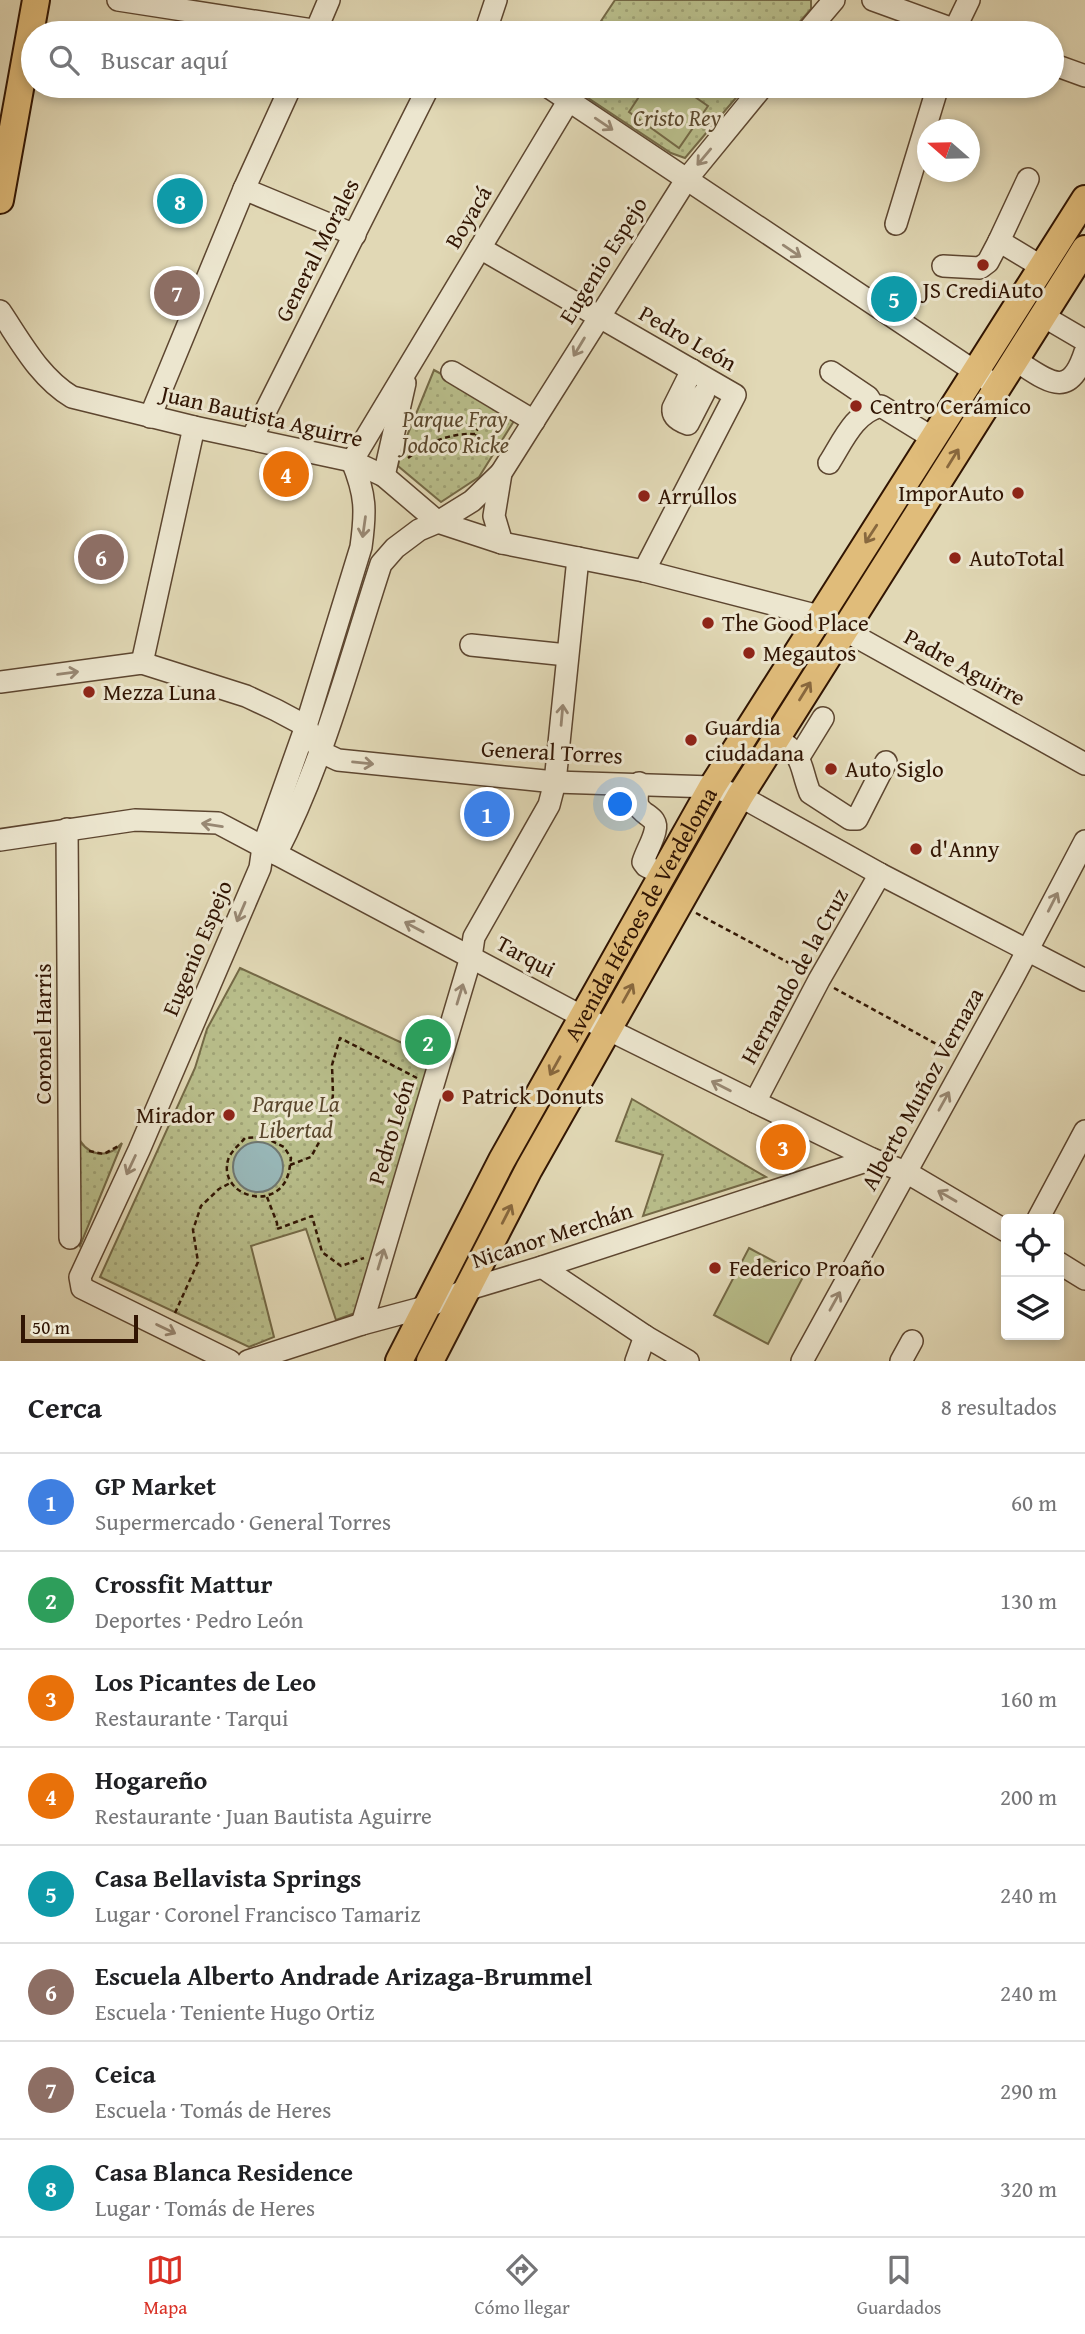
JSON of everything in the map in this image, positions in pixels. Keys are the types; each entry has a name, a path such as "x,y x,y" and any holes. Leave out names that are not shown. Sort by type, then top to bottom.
{"main road":[{"path":"32,21 36,0"},
{"path":"0,200 21,83"},
{"name":"Avenida Héroes de Verdeloma","path":"399,1361 502,1160 712,787 1085,199"},
{"name":"Avenida Héroes de Verdeloma","path":"430,1361 529,1169 740,796 1085,249"}],"street":[{"path":"324,21 329,0"},
{"path":"489,21 496,0"},
{"path":"816,21 834,0"},
{"path":"876,0 929,21"},
{"path":"961,21 969,0"},
{"path":"129,1 218,8 274,21"},
{"path":"1064,68 1085,76"},
{"path":"150,417 244,189 286,98"},
{"name":"General Morales","path":"252,438 423,98"},
{"path":"566,98 998,387"},
{"name":"Eugenio Espejo","path":"230,1361 82,1288 80,1278 139,1150 260,869 295,815 321,752 381,564 419,530 438,522 472,501 496,465 534,421 686,180 753,98"},
{"path":"896,224 934,98"},
{"name":"Boyacá","path":"352,461 569,100"},
{"path":"943,266 980,268 988,262 1028,179"},
{"path":"244,189 355,235"},
{"path":"999,241 1042,267"},
{"name":"Pedro León","path":"480,248 735,395 644,571"},
{"name":"Juan Bautista Aguirre","path":"0,311 38,368 61,390 87,402 352,461 384,477 438,522 502,543 644,571 819,616"},
{"path":"1043,316 1085,342"},
{"path":"1015,360 1053,382 1063,384 1072,379 1085,352"},
{"name":"Boyacá","path":"384,477 411,360"},
{"path":"692,370 673,408 677,419 688,424 704,393"},
{"path":"452,372 534,421"},
{"path":"831,372 868,397 875,408"},
{"path":"828,463 857,419 875,408 881,407 890,411 933,438"},
{"path":"142,663 194,427"},
{"name":"Eugenio Espejo","path":"270,851 361,547 366,516 362,488 352,461"},
{"name":"Eugenio Espejo","path":"496,465 494,516 502,543"},
{"name":"Pedro León","path":"362,1324 471,957 474,937 549,805 555,782 578,558"},
{"name":"Padre Aguirre","path":"819,616 1085,764"},
{"path":"471,645 567,655"},
{"path":"0,682 142,663 246,696 306,726 321,752"},
{"path":"799,757 823,718"},
{"path":"776,738 790,746 799,757 810,793 839,814 857,819"},
{"name":"General Torres","path":"321,752 338,761 555,782 712,787 740,796 880,874 1085,979"},
{"path":"840,852 886,762"},
{"path":"639,783 636,802 640,810 652,817 656,823 656,830 643,862 663,875"},
{"name":"Tarqui","path":"0,840 135,820 218,824 583,1017 755,1102 906,1172 1001,1228"},
{"name":"Coronel Harris","path":"67,829 70,1238"},
{"name":"Alberto Muñoz Vernaza","path":"802,1361 1029,950 1085,841"},
{"name":"Hernando de la Cruz","path":"755,1102 880,874"},
{"path":"1041,1214 1085,1131"},
{"name":"Nicanor Merchán","path":"248,1361 362,1324 429,1306 469,1289 872,1158"},
{"path":"1064,1266 1085,1279"},
{"path":"542,1267 645,1336 688,1361"},
{"path":"636,1361 645,1336"},
{"path":"901,1361 912,1341"}],"path":[{"path":"475,434 486,412"},
{"path":"409,458 419,449 454,433 475,434"},
{"path":"475,434 496,465"},
{"path":"290,1166 311,1157 330,1122 332,1065 340,1038 418,1079"},
{"path":"70,1133 77,1135 83,1146 92,1153 108,1153 122,1143 139,1150"},
{"path":"264,1137 276,1142 291,1158 290,1166 288,1176 279,1191 267,1197 250,1196 239,1191 227,1173 228,1157 245,1138 264,1137"},
{"path":"166,1329 198,1262 193,1230 201,1206 219,1189 232,1182"},
{"path":"267,1197 277,1229 312,1216 322,1252 341,1266 363,1258 367,1247"}],"green space":[{"path":"615,0 811,0 811,9 800,21 601,21"},
{"name":"Cristo Rey","path":"588,98 736,98 685,158 671,153"},
{"path":"638,98 696,98 708,106 679,148 629,112"},
{"name":"Parque Fray Jodoco Ricke","path":"434,370 509,411 514,421 479,477 441,502 398,466 400,453"},
{"name":"Parque La Libertad","path":"240,968 437,1059 355,1313 336,1320 306,1229 251,1246 274,1337 249,1347 100,1277 195,1068 207,1029"},
{"path":"632,1099 766,1177 643,1216 663,1155 616,1141"},
{"path":"77,1135 86,1147 97,1153 109,1152 122,1143 80,1246 75,1234"},
{"path":"749,1248 803,1277 768,1344 714,1315"}],"water":[{"path":"258,1142 276,1149 283,1167 276,1185 258,1192 240,1185 233,1167 240,1149"}],"place":[{"name":"Casa Blanca Residence","path":"180,201"},
{"name":"JS CrediAuto","path":"983,265"},
{"name":"Ceica","path":"177,293"},
{"name":"Casa Bellavista Springs","path":"894,299"},
{"name":"Centro Cerámico","path":"856,406"},
{"name":"Hogareño","path":"286,474"},
{"name":"ImporAuto","path":"1018,493"},
{"name":"Arrullos","path":"644,496"},
{"name":"Escuela Alberto Andrade Arizaga-Brummel","path":"101,557"},
{"name":"AutoTotal","path":"955,558"},
{"name":"The Good Place","path":"708,623"},
{"name":"Megautos","path":"749,653"},
{"name":"Mezza Luna","path":"89,692"},
{"name":"Guardia ciudadana","path":"691,740"},
{"name":"Auto Siglo","path":"831,769"},
{"name":"GP Market","path":"487,814"},
{"name":"d'Anny","path":"916,849"},
{"name":"Crossfit Mattur","path":"428,1042"},
{"name":"Patrick Donuts","path":"448,1096"},
{"name":"Mirador","path":"229,1115"},
{"name":"Los Picantes de Leo","path":"783,1147"},
{"name":"Federico Proaño","path":"715,1268"}]}
